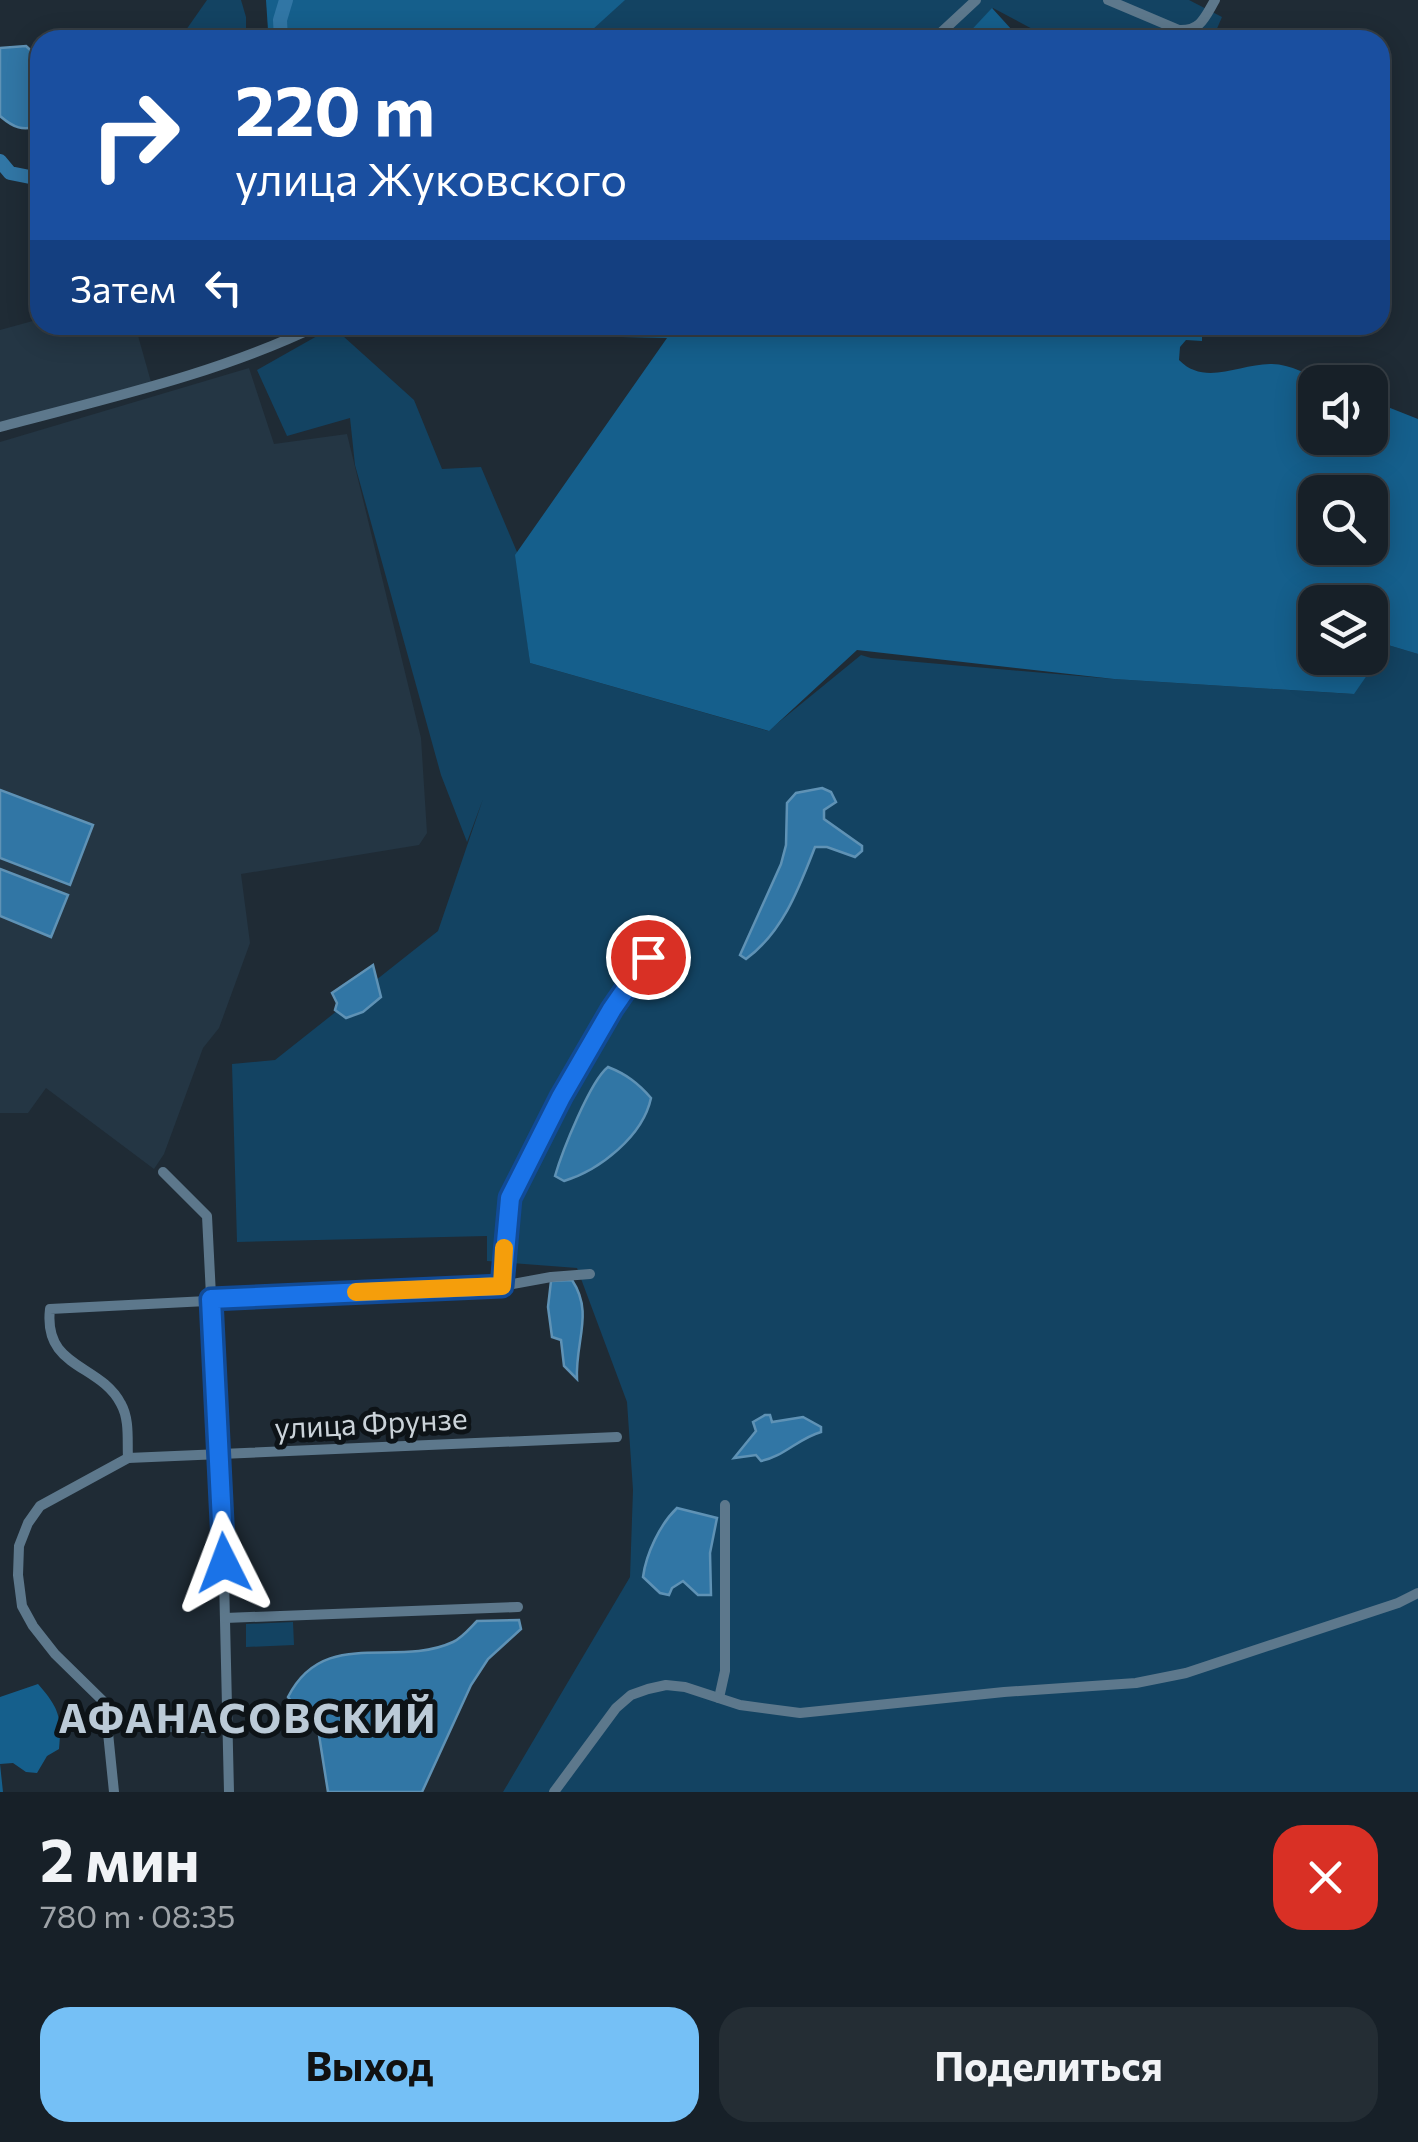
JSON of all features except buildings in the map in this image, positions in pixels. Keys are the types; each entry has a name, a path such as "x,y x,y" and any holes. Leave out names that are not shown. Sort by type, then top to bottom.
{"street":[{"path":"944,30 976,0"},
{"path":"1108,0 1179,30 1200,26 1215,0"},
{"path":"0,427 187,376 299,335"},
{"path":"502,1286 510,1198 546,1123 612,1009 648,957"},
{"path":"163,1172 207,1216 226,1618 229,1792"},
{"path":"114,1792 105,1703 55,1654 22,1606 19,1546 40,1506 128,1458 126,1417 120,1401 60,1352 53,1342 50,1308 502,1286 590,1274"},
{"name":"улица Фрунзе","path":"128,1458 617,1437"},
{"path":"719,1698 724,1671 725,1505"},
{"path":"554,1792 599,1729 631,1695 666,1685 685,1686 740,1705 800,1714 1004,1692 1136,1683 1186,1673 1418,1593"},
{"path":"226,1618 518,1608"},
{"path":"109,1728 229,1728"}],"shaded area":[{"path":"207,0 241,0 246,30 186,30"},
{"path":"266,0 625,0 592,30 268,30"},
{"path":"590,0 1189,0 1222,17 1216,30 1034,30 993,8 972,30 551,30"},
{"path":"992,8 1012,30 971,30"},
{"path":"26,46 30,50 30,128 14,126 0,116 0,48"},
{"path":"30,322 30,335 138,335 151,382 0,424 0,330"},
{"path":"319,335 342,335 414,400 442,469 481,467 517,552 530,663 768,731 861,655 1114,679 1353,694 1367,675 1388,675 1388,645 1418,654 1418,1792 503,1792 630,1577 633,1490 627,1402 577,1268 487,1261 487,1236 237,1242 232,1064 275,1060 438,931 483,799 467,842 441,775 355,465 350,418 287,436 257,370"},
{"path":"532,335 1200,335 1202,341 1186,340 1180,347 1179,360 1200,372 1260,365 1298,370 1298,455 1388,455 1388,407 1418,419 1418,654 1388,645 1388,585 1298,585 1298,675 1367,675 1354,694 1114,679 857,650 769,731 530,663 515,555 667,338"},
{"path":"249,368 274,444 347,434 421,738 427,833 419,845 241,874 250,943 219,1028 203,1048 164,1154 154,1169 46,1088 28,1113 0,1113 0,442"},
{"path":"822,788 831,792 836,802 824,810 824,819 862,846 862,851 855,857 815,847 780,923 746,959 740,955 786,845 787,803 796,793"},
{"path":"0,790 93,825 70,885 0,858"},
{"path":"0,869 68,895 51,937 0,916"},
{"path":"373,965 381,997 363,1012 346,1018 335,1010 337,1003 332,993"},
{"path":"608,1067 651,1098 646,1112 618,1150 592,1169 564,1181 555,1176 564,1151 585,1101"},
{"path":"572,1280 583,1316 577,1379 564,1366 561,1340 552,1337 548,1307 551,1281"},
{"path":"770,1415 772,1422 803,1417 821,1427 821,1432 769,1459 761,1461 756,1455 734,1458 756,1431 753,1422"},
{"path":"677,1508 717,1518 710,1553 711,1595 698,1595 683,1581 669,1595 660,1593 643,1577 655,1540"},
{"path":"519,1620 521,1629 488,1659 471,1685 422,1792 328,1792 319,1735 288,1697 303,1675 321,1662 341,1656 431,1649 456,1640 477,1621"},
{"path":"293,1622 294,1645 246,1647 246,1624"},
{"path":"38,1684 58,1714 59,1749 47,1756 37,1773 26,1772 13,1763 0,1764 0,1697"}],"waterway":[{"path":"280,30 286,0"},
{"path":"0,161 10,173 30,177"}],"slow traffic":[{"path":"356,1292 502,1286 504,1248"}],"district":[{"name":"АФАНАСОВСКИЙ","path":"248,1719"}],"route":[{"path":"224,1563 211,1299 502,1286 510,1198 546,1123 612,1009 648,957"}]}
